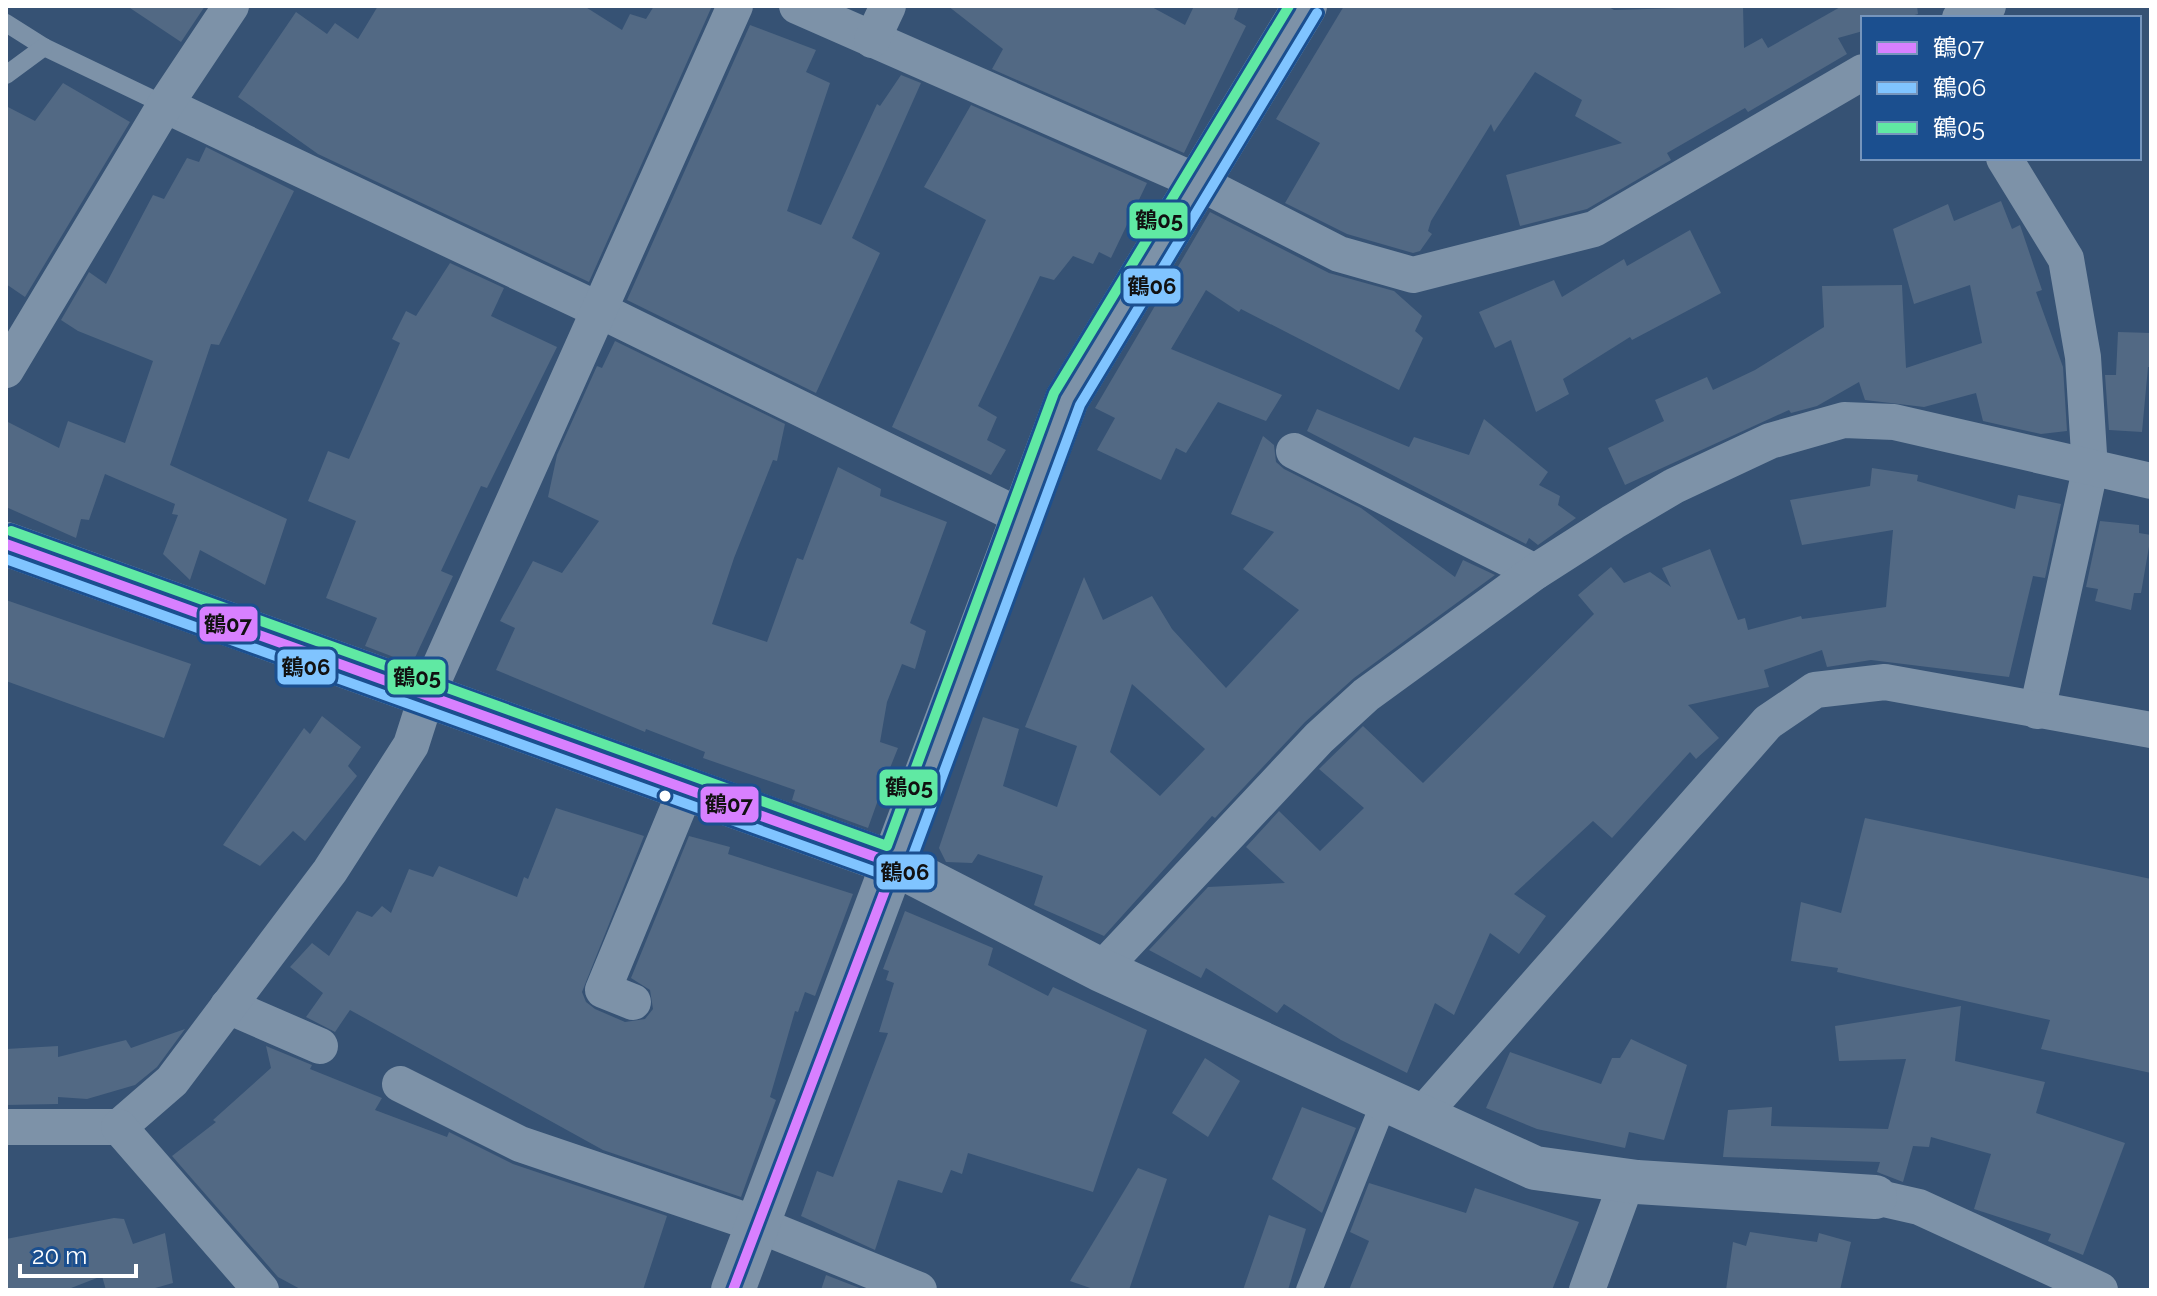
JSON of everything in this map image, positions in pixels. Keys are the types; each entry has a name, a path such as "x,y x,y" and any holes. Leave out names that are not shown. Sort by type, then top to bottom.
{"street":[{"path":"6,370 165,105 231,6"},
{"path":"6,1127 119,1127 172,1081 330,871 411,745 427,695 735,6"},
{"path":"797,6 1198,182 1339,254 1413,275 1594,229 1861,73"},
{"path":"872,40 888,6"},
{"path":"733,1290 1067,399 1305,6"},
{"path":"1965,16 1988,6"},
{"path":"165,105 599,310 1024,518"},
{"path":"2005,160 2066,259 2083,357 2090,470 2037,711"},
{"path":"1101,970 1319,738 1366,695 1535,572 1674,486 1770,441 1844,420 1894,422 2090,470 2151,481"},
{"path":"1294,451 1535,572"},
{"path":"6,544 895,864 1101,970 1535,1168 1627,1181 1875,1197 1919,1207 2100,1290"},
{"path":"1309,1290 1403,1108 1768,722 1815,690 1885,682 2151,730"},
{"path":"633,1002 603,990 686,789"},
{"path":"228,1006 320,1046"},
{"path":"400,1084 520,1144 759,1225 919,1290"},
{"path":"119,1127 261,1290"},
{"path":"1587,1290 1627,1181"}],"lane":[{"path":"6,23 44,47 165,105"},
{"path":"6,75 44,47"}],"building":[{"path":"127,6 205,6 181,42"},
{"path":"378,6 584,6 622,30 630,14 646,19 654,6 712,6 589,282 318,154 238,97 296,12 327,34 335,23 358,39"},
{"path":"948,6 1150,6 1185,25 1194,6 1239,6 1234,19 1246,26 1184,153 992,69 1003,49"},
{"path":"1344,6 1607,6 1614,10 1743,6 1744,48 1762,38 1768,48 1842,6 1917,6 1918,14 1911,16 1861,16 1861,32 1838,38 1847,54 1748,112 1745,108 1667,153 1671,160 1587,209 1520,226 1506,175 1622,143 1575,116 1582,100 1535,72 1494,132 1491,124 1431,221 1428,231 1432,234 1420,251 1413,253 1347,234 1285,203 1320,143 1276,119"},
{"path":"750,25 816,50 806,72 830,83 787,211 821,225 877,104 880,106 901,75 921,83 852,238 880,253 816,393 627,300"},
{"path":"63,83 130,122 25,297 6,284 6,106 35,121"},
{"path":"971,105 1147,183 1111,258 1099,252 1093,264 1073,256 1054,280 1040,276 978,406 997,417 987,440 1006,450 991,475 892,427 986,220 924,187"},
{"path":"206,147 294,191 219,345 211,344 170,465 287,519 265,585 200,550 190,580 163,554 178,515 172,514 175,504 105,474 89,520 81,519 76,538 6,507 6,421 59,448 68,421 125,443 153,361 78,331 61,320 89,272 106,284 153,195 164,199 187,158 199,162"},
{"path":"2001,201 2012,229 2020,225 2042,290 2036,292 2063,367 2067,431 2041,434 1983,421 1976,393 1924,407 1865,400 1859,382 1817,406 1791,413 1789,410 1625,485 1608,448 1664,421 1655,400 1707,377 1713,390 1755,370 1824,327 1822,286 1902,285 1906,368 1982,343 1970,285 1914,304 1893,229 1948,204 1954,221"},
{"path":"1210,212 1329,273 1394,291 1422,316 1415,331 1423,338 1399,390 1241,309 1239,312 1206,290 1171,349 1282,395 1266,421 1218,402 1186,453 1176,448 1161,480 1097,450 1115,418 1095,408"},
{"path":"1690,230 1721,293 1632,340 1630,337 1563,379 1569,394 1536,412 1511,340 1495,348 1479,312 1554,280 1562,297 1624,259 1627,266"},
{"path":"450,263 504,288 491,316 557,347 487,488 481,486 441,571 453,576 412,664 365,646 377,618 326,598 356,521 308,501 328,451 349,459 400,343 392,339 406,311 416,316"},
{"path":"2118,332 2151,333 2151,367 2148,367 2142,432 2109,430 2105,375 2116,375"},
{"path":"615,341 785,424 777,461 773,460 712,624 767,642 797,558 803,560 838,467 881,489 880,496 947,522 910,623 926,631 915,669 902,664 887,702 880,742 898,748 888,773 898,779 889,804 878,800 868,828 792,800 795,790 703,758 705,752 646,729 645,732 496,670 515,628 500,621 533,561 562,573 599,521 548,497 557,455 597,366 602,368"},
{"path":"1317,409 1409,447 1414,437 1469,455 1484,419 1548,472 1539,485 1560,496 1558,505 1576,518 1538,545 1529,538 1526,544 1307,431"},
{"path":"1263,436 1274,445 1276,462 1284,469 1361,508 1455,577 1463,560 1495,575 1354,678 1305,722 1215,818 1212,816 1104,936 1034,905 1043,876 978,854 972,863 946,862 939,848 983,717 1019,729 1003,786 1057,807 1077,746 1025,727 1084,577 1103,620 1152,596 1172,629 1226,688 1299,610 1243,569 1274,532 1231,514","holes":["1132,684 1205,749 1160,796 1110,752"]},
{"path":"1872,468 1918,475 1917,481 2015,509 2018,495 2061,504 2045,578 2033,576 2009,677 1871,660 1827,667 1822,650 1764,670 1769,687 1688,705 1719,738 1696,759 1690,752 1612,838 1593,821 1514,894 1546,916 1519,954 1490,933 1454,1015 1435,1003 1407,1073 1341,1040 1284,1004 1277,1013 1206,968 1201,978 1149,950 1208,887 1285,883 1246,847 1279,811 1320,851 1364,808 1319,769 1363,726 1423,783 1594,614 1578,595 1611,567 1624,583 1650,572 1671,587 1662,568 1710,549 1738,620 1745,618 1748,630 1801,616 1802,619 1886,607 1893,530 1802,545 1790,500 1870,486"},
{"path":"2100,521 2139,525 2139,533 2151,535 2141,593 2134,593 2131,610 2095,601 2098,589 2086,587"},
{"path":"6,600 191,664 164,738 6,681"},
{"path":"322,716 361,747 348,766 357,776 305,841 293,831 260,866 223,845 304,728 310,734"},
{"path":"556,808 644,836 582,992 586,1002 595,1009 625,1022 645,1019 653,1009 650,990 631,978 689,836 730,847 728,854 853,894 815,996 805,992 798,1012 795,1011 770,1097 776,1100 741,1197 603,1150 350,1010 335,1032 306,1017 323,993 290,967 312,943 329,956 357,911 372,917 382,906 391,913 409,869 433,877 439,866 517,897 524,877 528,879"},
{"path":"1865,818 2151,879 2151,1073 2041,1049 2050,1020 1837,972 1838,968 1791,961 1801,902 1841,913"},
{"path":"905,911 993,948 988,965 1048,996 1053,987 1147,1030 1093,1192 968,1153 962,1174 951,1170 942,1193 898,1180 875,1250 801,1216 817,1171 833,1177 888,1033 879,1032 894,983 886,980 889,971 883,969"},
{"path":"1961,1006 1955,1061 2045,1082 2036,1113 2125,1143 2083,1255 2048,1241 2051,1234 1974,1209 1991,1154 1931,1137 1929,1147 1913,1146 1903,1182 1877,1172 1880,1162 1723,1157 1728,1110 1772,1107 1771,1126 1888,1129 1906,1059 1839,1061 1835,1026"},
{"path":"185,1029 157,1067 135,1085 87,1099 58,1097 58,1104 6,1105 6,1049 58,1046 58,1057 126,1040 131,1048"},
{"path":"1631,1039 1687,1065 1664,1140 1629,1132 1625,1148 1537,1129 1486,1108 1510,1052 1601,1084 1612,1058 1620,1058"},
{"path":"266,1046 312,1065 310,1069 382,1098 375,1110 447,1137 449,1132 513,1164 667,1216 643,1290 302,1290 278,1277 172,1156 216,1122 213,1120 271,1068"},
{"path":"1205,1058 1240,1081 1208,1137 1172,1113"},
{"path":"1302,1107 1356,1128 1322,1213 1272,1179"},
{"path":"1138,1168 1167,1179 1129,1290 1096,1290 1070,1281"},
{"path":"1369,1183 1466,1213 1475,1188 1579,1222 1552,1290 1349,1290 1369,1241 1350,1232"},
{"path":"1269,1215 1306,1229 1288,1290 1243,1290"},
{"path":"114,1218 124,1219 133,1244 165,1233 173,1283 148,1290 106,1290 102,1276 66,1290 6,1290 6,1239"},
{"path":"1750,1232 1817,1242 1819,1233 1851,1242 1840,1290 1726,1290 1733,1242 1746,1246"},
{"path":"826,1275 862,1289 862,1290 821,1290"}],"transit line":[{"name":"鶴05","path":"11,531 887,846 1054,393 1289,6"},
{"name":"鶴06","path":"6,559 890,877 901,877 908,869 1080,405 1317,13"},
{"name":"鶴07","path":"6,544 895,864"},
{"name":"鶴07","path":"733,1290 895,864"}]}
